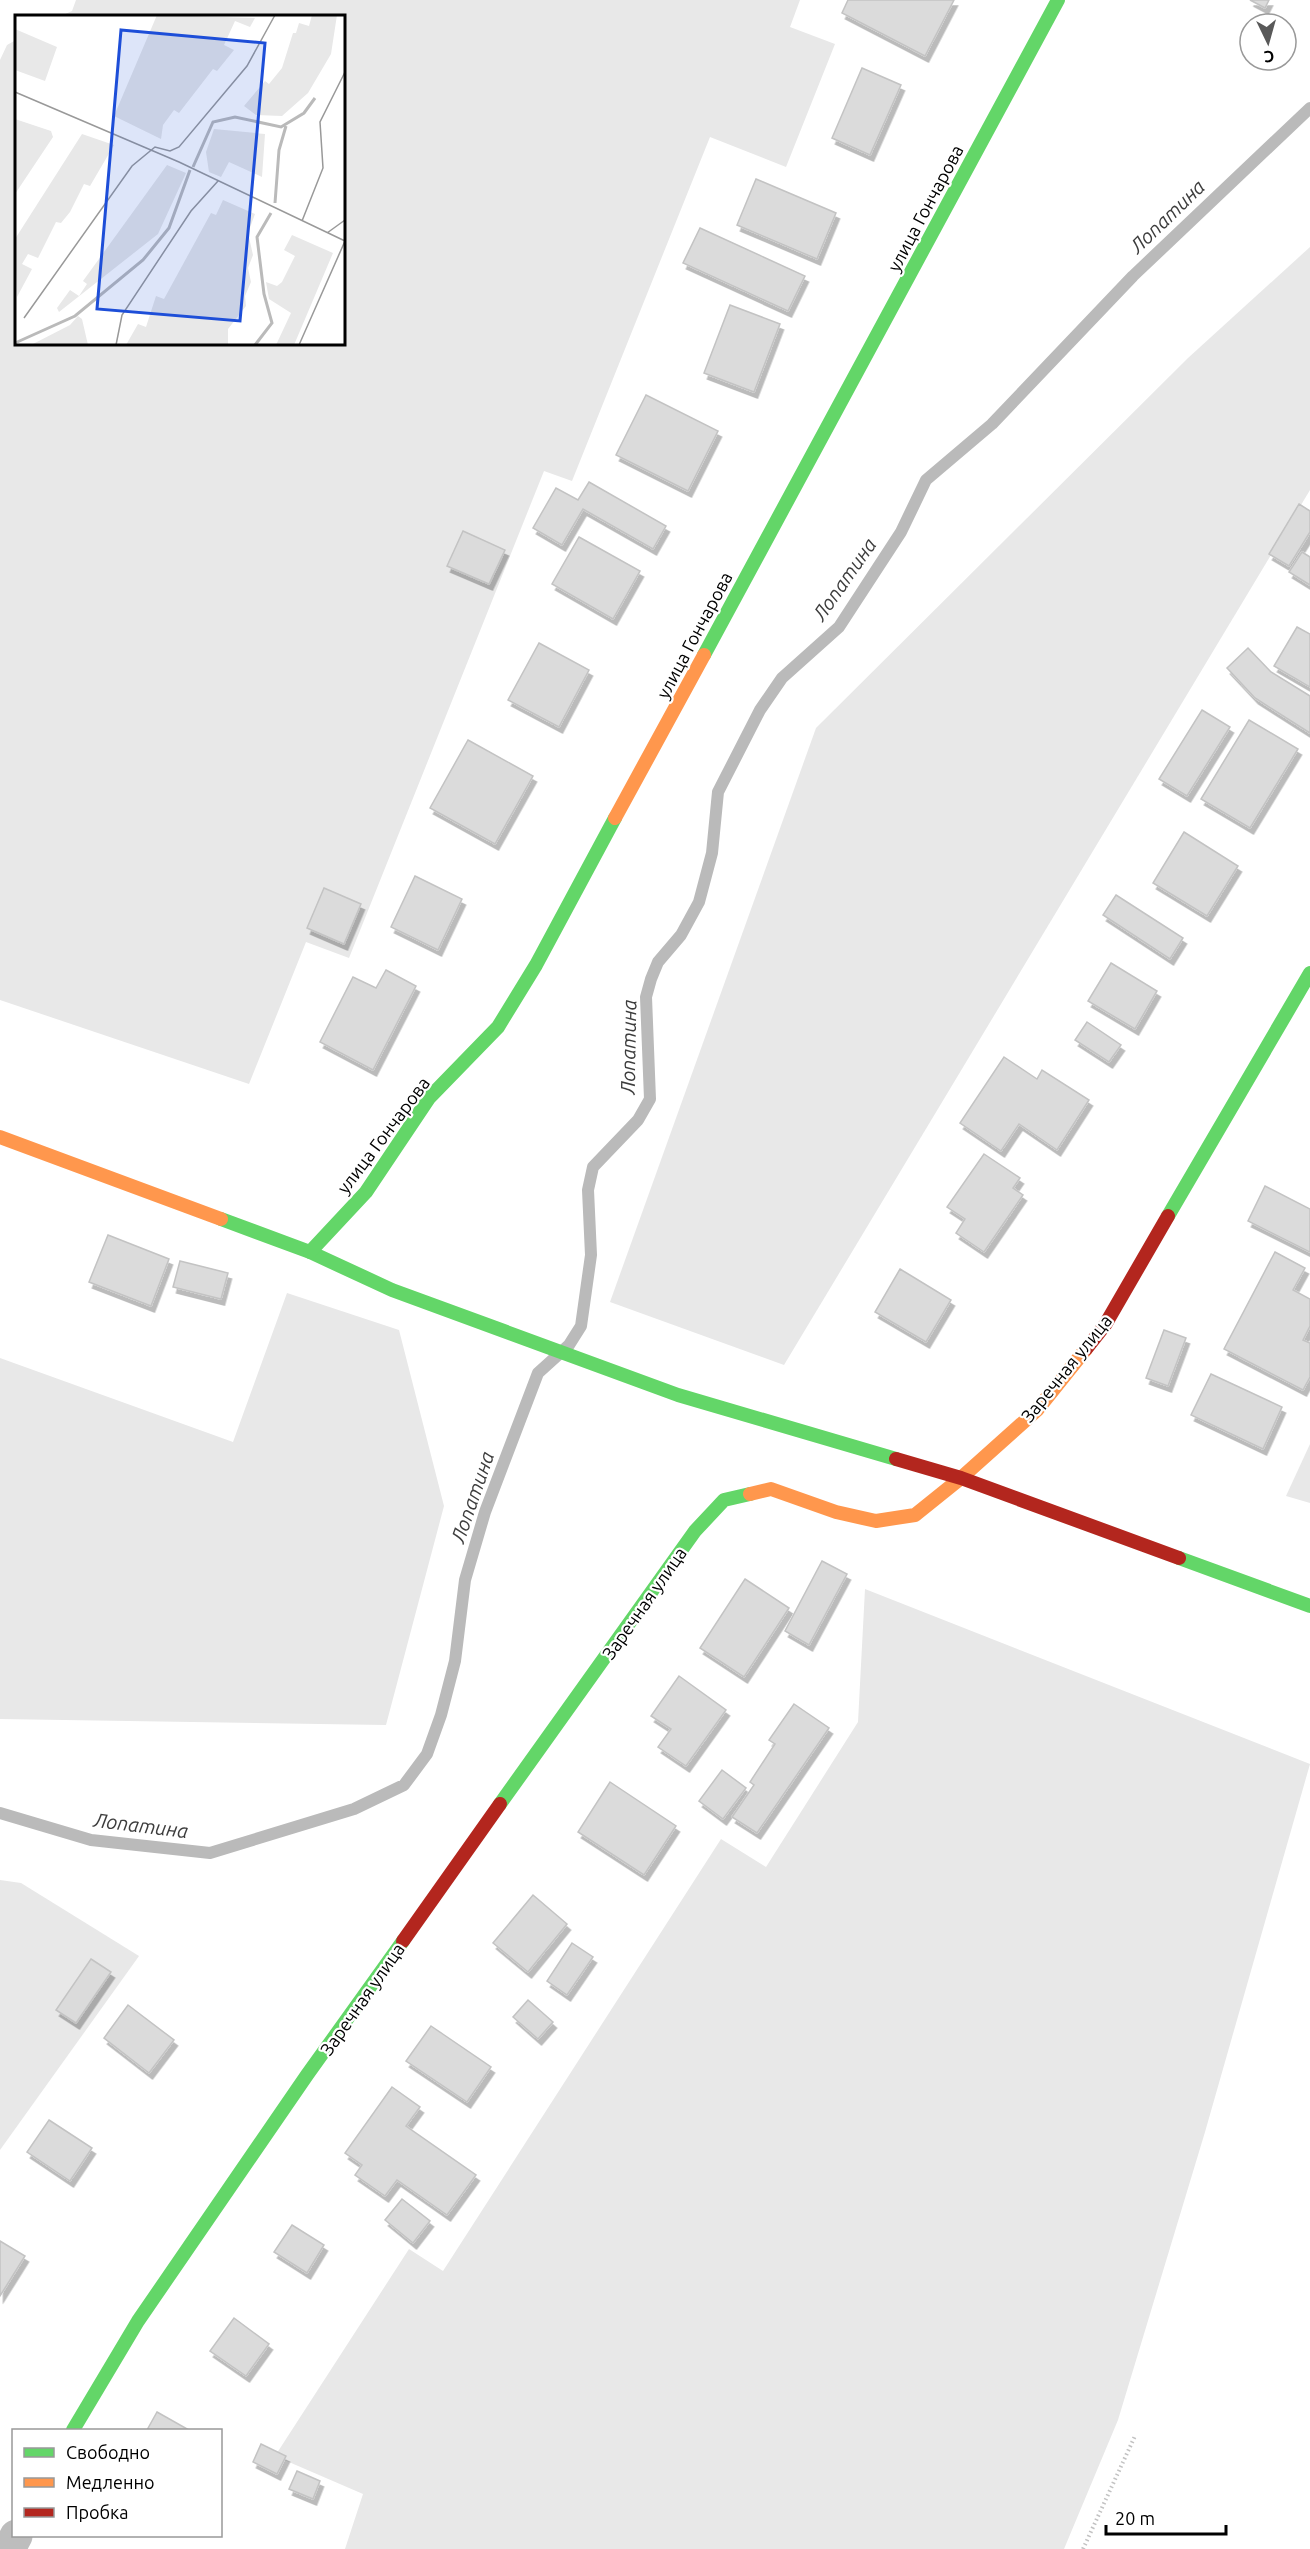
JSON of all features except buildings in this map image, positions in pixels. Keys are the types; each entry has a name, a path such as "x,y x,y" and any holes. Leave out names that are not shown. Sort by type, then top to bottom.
{"street":[{"name":"улица Гончарова","path":"310,1252 366,1192 429,1098 498,1027 1058,0"},
{"name":"Заречная улица","path":"75,2429 138,2321 307,2076 702,1523 724,1500 771,1489 836,1512 876,1521 915,1515 961,1478 1037,1410 1105,1325 1310,973"},
{"path":"0,1137 310,1252 392,1290 678,1395 961,1478 1310,1606"}],"path":[{"path":"1083,2549 1135,2436"}],"shaded area":[{"path":"76,0 800,0 790,27 835,44 786,167 710,137 572,481 544,471 349,958 306,942 249,1084 0,1000 0,60 7,45 15,41 15,345 345,345 345,15 63,15 72,11"},
{"path":"1310,247 1310,490 784,1365 610,1302 816,728 1188,358"},
{"path":"287,1293 399,1330 444,1506 386,1725 0,1719 0,1358 233,1442"},
{"path":"1310,1444 1310,1503 1286,1496"},
{"path":"865,1589 1310,1764 1205,2132 1118,2420 1064,2549 345,2549 363,2494 275,2456 409,2249 443,2271 721,1839 766,1867 858,1722"},
{"path":"0,1880 21,1883 139,1956 0,2150"}],"waterway":[{"name":"Лопатина","path":"0,1813 91,1840 210,1853 354,1809 404,1785 427,1754 441,1715 455,1661 465,1580 485,1512 538,1373 569,1345 581,1326 591,1255 588,1190 593,1167 638,1120 650,1099 646,997 651,979 658,962 681,935 699,902 712,853 718,792 760,710 782,678 839,627 901,532 926,480 992,424 1133,276 1310,108"}],"traffic: fast":[{"path":"704,655 1058,0"},
{"path":"310,1252 366,1192 429,1098 498,1027 536,965 615,818"},
{"path":"1168,1216 1310,973"},
{"path":"221,1219 310,1252 392,1290 678,1395 896,1459"},
{"path":"500,1804 695,1531 724,1500 750,1494"},
{"path":"1179,1558 1310,1606"},
{"path":"74,2429 138,2321 307,2075 403,1941"}],"traffic: slow":[{"path":"615,818 704,655"},
{"path":"0,1137 221,1219"},
{"path":"750,1494 771,1489 836,1512 876,1521 915,1515 961,1478 1037,1410 1086,1349"}],"traffic: jam":[{"path":"1086,1349 1105,1325 1168,1216"},
{"path":"896,1459 961,1478 1179,1558"},
{"path":"403,1941 500,1804"}]}
